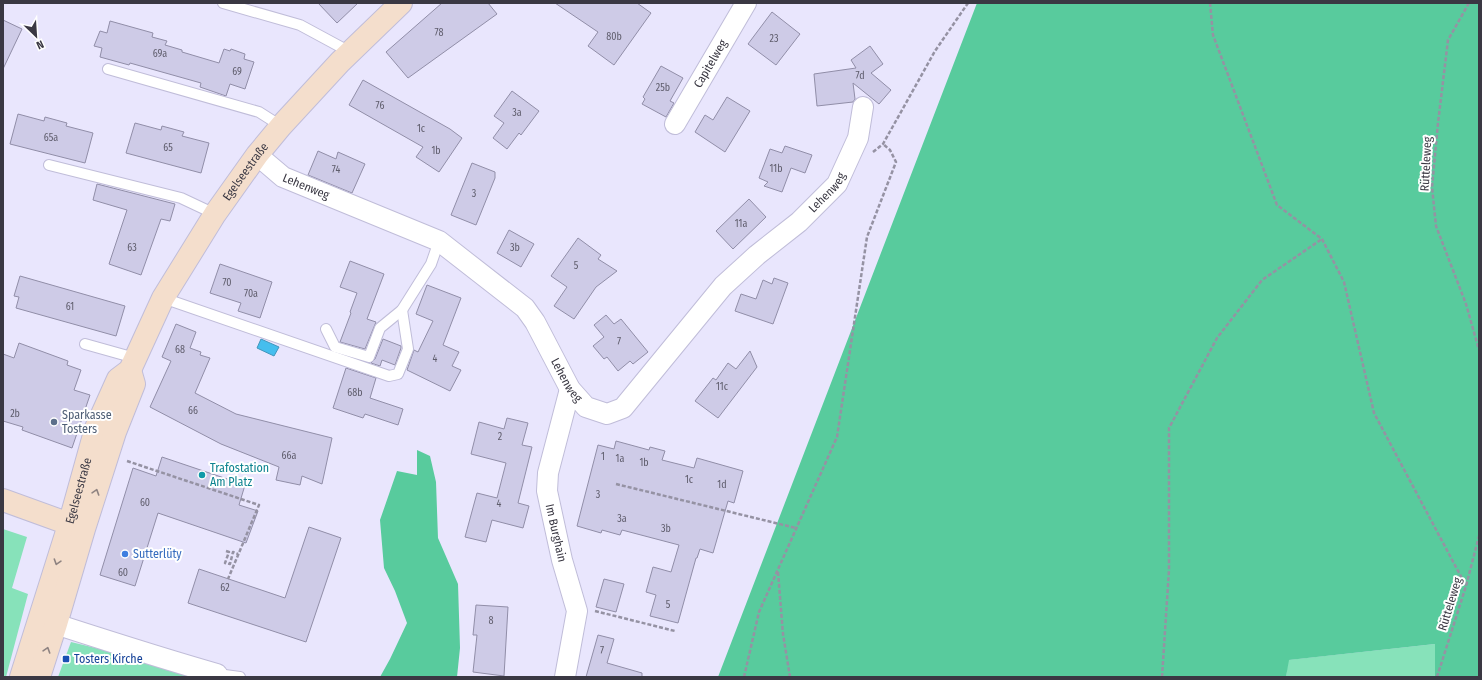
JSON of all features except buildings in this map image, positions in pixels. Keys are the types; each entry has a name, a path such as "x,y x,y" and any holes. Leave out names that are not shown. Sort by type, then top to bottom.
{"main road":[{"name":"Egelseestraße","path":"39,677 48,621 76,527 96,428 118,380 133,364 163,298 215,214 257,155 281,126 350,52 401,3"},
{"name":"Egelseestraße","path":"76,527 108,455 115,432 134,384 133,364"},
{"path":"3,500 76,527"},
{"name":"Egelseestraße","path":"21,677 48,621"}],"street":[{"name":"Capitelweg","path":"675,124 746,3"},
{"name":"Lehenweg","path":"257,155 283,177 439,241 525,308 535,322 570,389 586,407 607,414 624,408 722,286 757,254 799,222 837,184 858,138 864,107"},
{"name":"Im Burghain","path":"564,677 577,611 562,560 547,491 548,473 570,389"},
{"path":"48,621 92,634 133,650 216,676"}],"lane":[{"path":"223,3 300,25 350,52"},
{"path":"108,69 259,112 281,126"},
{"path":"49,165 182,198 215,214"},
{"path":"326,329 334,347 369,357 380,328 402,310 431,264 439,241"},
{"path":"163,298 389,376 398,374 408,349 402,310"},
{"path":"85,344 133,364"},
{"path":"216,676 240,677"}],"path":[{"path":"871,154 883,144 936,51 968,3"},
{"path":"1210,3 1212,35 1277,205 1322,239 1344,282 1374,413 1466,586"},
{"name":"Rütteleweg","path":"1469,3 1448,40 1432,187 1436,226 1466,304 1479,350"},
{"path":"744,677 759,612 837,437 867,237 896,162 890,150 883,144"},
{"path":"1162,677 1168,570 1169,428 1217,338 1262,280 1322,239"},
{"path":"108,455 259,505 228,579"},
{"path":"616,484 796,528"},
{"name":"Rütteleweg","path":"1438,677 1466,586 1479,536"},
{"path":"226,551 229,552 225,563 230,564 234,552 238,554"},
{"path":"778,570 783,634 790,677"},
{"path":"577,611 587,609 675,631"}],"green space":[{"path":"977,3 1479,3 1479,677 1435,677 1435,644 1289,660 1286,677 718,677"},
{"path":"417,450 430,456 436,482 438,538 458,584 460,648 457,677 380,677 407,623 395,591 384,568 380,520 397,471 417,475"},
{"path":"3,529 27,537 12,588 28,594 6,677 3,677"},
{"path":"71,642 191,671 194,677 58,677"},
{"path":"1435,644 1435,677 1286,677 1288,660"}],"water":[{"path":"261,339 279,347 274,356 257,348"}],"place":[{"name":"Sparkasse Tosters","path":"54,422"},
{"name":"Trafostation Am Platz","path":"202,475"},
{"name":"Sutterlüty","path":"125,554"},
{"name":"Tosters Kirche","path":"66,659"}]}
